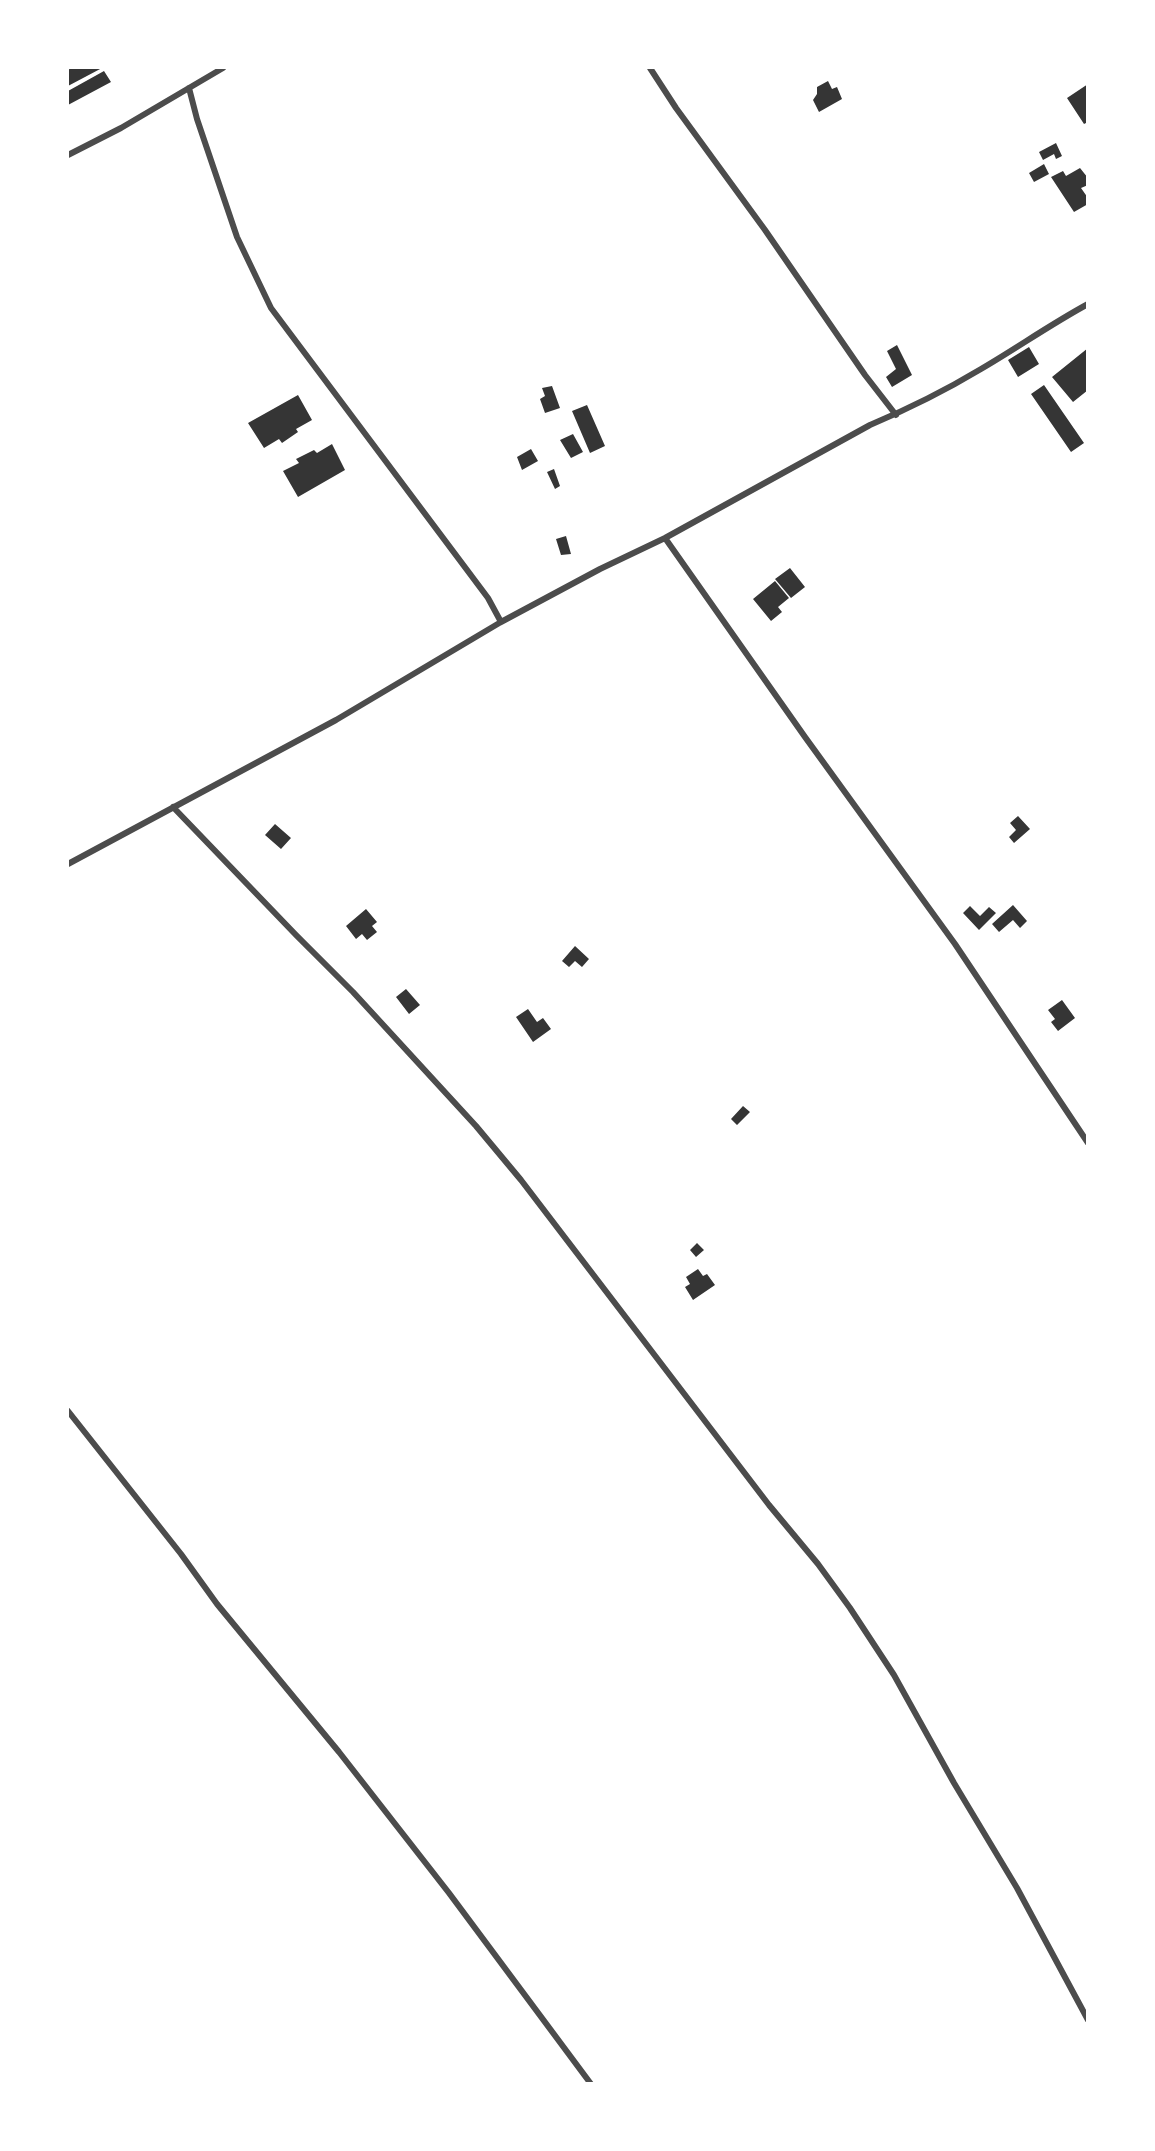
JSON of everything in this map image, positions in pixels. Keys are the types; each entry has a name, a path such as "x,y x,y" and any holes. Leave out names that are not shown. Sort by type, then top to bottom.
{"street":[{"path":"68,155 223,68"},
{"path":"650,68 865,375 896,415"},
{"path":"189,88 197,119 237,237 272,308 488,598 501,622"},
{"path":"68,864 345,715 501,622 609,564 665,538 870,425 896,415 981,370 1061,318 1088,304"},
{"path":"665,538 805,738 955,944 1088,1143"},
{"path":"173,807 353,992 476,1126 521,1180 769,1505 818,1564 894,1675 954,1783 1017,1888 1088,2020"},
{"path":"68,1412 181,1554 217,1604 339,1752 449,1893 591,2084"}],"building":[{"path":"71,68 102,68 68,86 68,70"},
{"path":"104,71 111,82 68,105 68,91"},
{"path":"828,81 832,89 837,87 842,99 819,112 813,100 817,94 817,87"},
{"path":"1088,84 1088,122 1084,124 1067,98"},
{"path":"1056,143 1062,156 1056,159 1054,154 1043,160 1039,152"},
{"path":"1044,164 1049,174 1034,182 1029,173"},
{"path":"1080,168 1088,178 1088,185 1081,188 1088,198 1088,204 1074,212 1051,177 1063,171 1066,176"},
{"path":"897,345 912,375 892,387 886,377 896,369 887,351"},
{"path":"1029,347 1039,364 1018,377 1008,360"},
{"path":"1088,348 1088,390 1073,402 1052,377"},
{"path":"1044,385 1084,443 1071,452 1031,394"},
{"path":"552,386 560,408 545,413 540,399 545,396 542,388"},
{"path":"298,395 312,420 296,429 298,432 282,443 279,439 264,448 248,423"},
{"path":"587,405 605,446 590,453 572,411"},
{"path":"573,434 583,452 571,458 560,440"},
{"path":"332,444 345,470 298,497 283,471 299,463 296,459 314,450 317,453"},
{"path":"531,449 538,461 522,470 517,457"},
{"path":"554,469 560,486 555,489 547,472"},
{"path":"566,536 571,554 561,555 556,539"},
{"path":"790,568 805,587 791,598 775,579"},
{"path":"775,581 789,598 778,607 782,612 771,621 753,599"},
{"path":"1018,816 1030,829 1014,843 1009,837 1016,830 1010,823"},
{"path":"275,824 291,838 281,849 265,835"},
{"path":"1013,905 1027,921 1020,928 1013,920 999,932 992,924"},
{"path":"970,906 980,916 989,907 996,913 979,930 963,913"},
{"path":"366,909 377,922 372,926 377,932 367,940 362,934 356,939 346,926"},
{"path":"575,946 589,959 582,967 575,961 569,967 562,961"},
{"path":"406,989 420,1005 409,1014 396,997"},
{"path":"1062,1000 1075,1018 1058,1031 1051,1022 1055,1019 1048,1010"},
{"path":"528,1009 537,1022 543,1018 551,1029 533,1042 516,1017"},
{"path":"743,1106 750,1112 737,1125 731,1119"},
{"path":"697,1243 704,1250 696,1257 690,1250"},
{"path":"698,1269 703,1276 707,1274 715,1285 693,1300 685,1287 690,1284 686,1277"}]}
